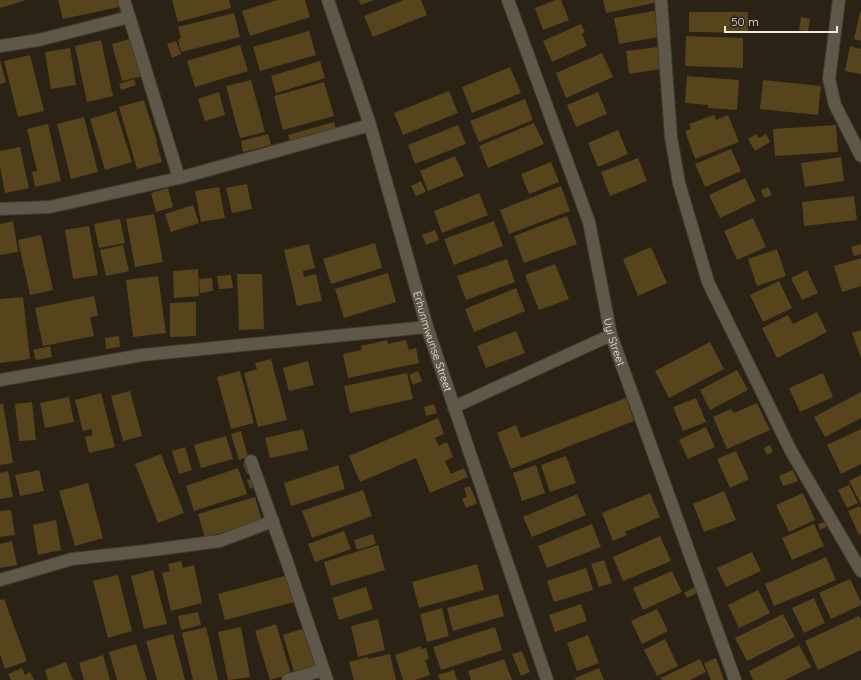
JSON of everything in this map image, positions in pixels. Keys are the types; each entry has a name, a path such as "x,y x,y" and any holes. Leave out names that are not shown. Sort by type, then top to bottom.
{"street":[{"path":"124,0 179,178"},
{"name":"Erhunmwunse Street","path":"328,0 370,125 427,327 547,680"},
{"name":"Uyi Street","path":"508,0 589,222 611,334 735,680"},
{"path":"661,0 671,137 679,183 708,282 790,451 861,571"},
{"path":"839,0 829,79 835,105 861,156"},
{"path":"0,46 39,40 129,17"},
{"path":"0,209 50,207 179,178 370,125"},
{"path":"0,380 142,355 427,327"},
{"path":"454,406 611,334"},
{"path":"251,461 325,675 288,680"},
{"path":"0,580 72,559 220,541 273,521"}],"building":[{"path":"0,0 26,0 0,8"},
{"path":"58,0 117,0 119,7 63,19"},
{"path":"172,0 229,0 231,8 178,22"},
{"path":"277,0 305,0 310,17 250,36 242,11"},
{"path":"359,0 374,0 361,5"},
{"path":"404,0 421,0 427,15 373,37 364,16"},
{"path":"555,0 561,0 569,20 543,30 535,8"},
{"path":"603,0 658,0 659,2 606,13"},
{"path":"655,11 659,37 619,44 614,18"},
{"path":"689,12 748,12 748,33 689,32"},
{"path":"860,12 861,13 861,41 854,39"},
{"path":"234,13 240,37 181,52 178,40 181,38 178,27"},
{"path":"801,17 810,19 808,32 799,30"},
{"path":"581,24 585,32 582,34 587,46 552,62 543,41"},
{"path":"309,31 316,55 260,71 253,47"},
{"path":"686,36 743,38 743,68 685,66"},
{"path":"133,38 143,76 122,81 112,44"},
{"path":"101,40 113,96 87,102 75,46"},
{"path":"176,41 181,54 172,58 167,44"},
{"path":"240,45 248,71 195,87 187,61"},
{"path":"850,46 861,49 861,74 845,71"},
{"path":"658,47 661,69 629,74 626,51"},
{"path":"70,48 76,85 51,89 45,52"},
{"path":"602,53 613,77 566,98 556,73"},
{"path":"30,55 44,111 18,117 4,61"},
{"path":"0,60 6,82 0,84"},
{"path":"320,61 325,78 276,93 271,76"},
{"path":"510,67 521,93 472,113 462,87"},
{"path":"687,76 739,80 737,110 708,108 708,105 685,103"},
{"path":"134,79 136,85 121,90 119,84"},
{"path":"251,80 265,132 240,138 226,86"},
{"path":"763,80 821,86 818,115 760,109"},
{"path":"324,82 334,116 283,130 274,96"},
{"path":"449,91 458,113 403,135 394,113"},
{"path":"219,92 225,115 205,121 198,99"},
{"path":"598,92 607,114 576,127 567,105"},
{"path":"525,99 533,120 479,142 470,121"},
{"path":"144,100 162,162 137,169 119,107"},
{"path":"116,111 132,162 105,170 90,119"},
{"path":"714,115 716,120 728,115 739,142 695,159 685,131 691,129 689,124"},
{"path":"84,117 98,172 71,179 57,124"},
{"path":"334,122 336,130 290,143 288,135"},
{"path":"534,123 544,144 488,168 479,146"},
{"path":"48,124 61,181 35,187 32,172 37,171 27,129"},
{"path":"458,125 466,144 415,164 408,145"},
{"path":"836,125 838,152 775,156 773,129"},
{"path":"618,130 628,154 598,167 588,143"},
{"path":"268,134 271,145 243,152 241,141"},
{"path":"756,134 759,138 766,134 770,142 755,151 748,139"},
{"path":"20,147 29,188 5,193 0,167 0,151"},
{"path":"731,149 741,171 705,187 695,164"},
{"path":"455,156 464,176 428,191 420,171"},
{"path":"841,157 844,181 805,187 801,163"},
{"path":"638,158 647,181 610,196 601,172"},
{"path":"551,162 559,182 529,194 521,174"},
{"path":"745,178 756,201 720,218 709,195"},
{"path":"421,181 426,192 416,196 411,186"},
{"path":"247,184 252,209 232,213 226,188"},
{"path":"561,186 570,211 509,234 500,210"},
{"path":"219,187 225,218 201,222 195,191"},
{"path":"768,187 772,195 764,198 761,190"},
{"path":"168,188 173,207 156,212 151,193"},
{"path":"479,193 488,215 442,233 434,211"},
{"path":"854,196 857,220 804,226 802,202"},
{"path":"193,205 199,223 171,232 165,214"},
{"path":"154,214 163,262 135,267 126,219"},
{"path":"567,216 577,244 524,263 514,236"},
{"path":"753,218 766,247 737,260 724,231"},
{"path":"120,219 125,243 99,248 94,224"},
{"path":"13,221 18,252 0,255 0,224"},
{"path":"494,221 503,246 454,265 444,239"},
{"path":"89,226 98,275 73,279 65,230"},
{"path":"435,230 439,240 426,245 422,235"},
{"path":"41,235 53,290 30,295 18,240"},
{"path":"375,243 382,268 331,284 323,259"},
{"path":"309,244 315,268 303,271 304,277 316,274 322,301 297,306 284,250"},
{"path":"861,244 861,254 854,256 851,247"},
{"path":"123,245 129,271 106,276 100,250"},
{"path":"651,247 667,283 638,296 623,259"},
{"path":"777,249 786,276 757,286 748,259"},
{"path":"861,258 861,286 842,292 834,266"},
{"path":"507,259 515,282 466,300 457,276"},
{"path":"555,264 569,299 539,310 525,275"},
{"path":"198,269 199,296 174,298 173,271"},
{"path":"807,270 818,293 802,300 791,278"},
{"path":"388,273 396,302 344,318 335,289"},
{"path":"237,274 262,274 264,329 239,330"},
{"path":"231,275 233,288 219,289 217,276"},
{"path":"158,276 166,333 133,337 126,280"},
{"path":"212,278 213,291 200,293 199,279"},
{"path":"779,281 792,308 763,322 750,295"},
{"path":"516,288 525,311 474,332 465,309"},
{"path":"94,296 98,316 90,317 94,336 43,346 35,308"},
{"path":"23,297 30,359 0,363 0,299"},
{"path":"196,302 196,336 170,337 170,303"},
{"path":"817,312 827,332 777,358 762,328 788,315 793,324"},
{"path":"861,330 861,358 852,333"},
{"path":"516,331 525,353 486,368 477,346"},
{"path":"119,336 120,347 106,349 105,338"},
{"path":"387,340 388,344 406,340 409,350 416,348 419,363 348,378 343,354 362,350 361,346"},
{"path":"710,342 724,369 669,398 655,371"},
{"path":"50,346 52,357 36,360 33,350"},
{"path":"271,359 287,420 258,427 244,373 257,369 255,363"},
{"path":"308,361 314,385 289,391 283,368"},
{"path":"737,370 748,390 710,410 700,390"},
{"path":"240,371 254,423 231,429 217,377"},
{"path":"418,371 422,381 413,385 409,375"},
{"path":"407,373 413,399 350,413 344,386"},
{"path":"823,373 833,397 800,412 789,388"},
{"path":"130,391 142,436 123,441 111,396"},
{"path":"861,392 861,418 825,437 814,417"},
{"path":"101,393 115,447 89,453 85,437 93,435 91,429 83,431 75,400"},
{"path":"69,397 74,422 45,428 40,403"},
{"path":"626,398 634,421 511,469 497,433 516,425 521,438"},
{"path":"696,398 706,422 683,431 673,407"},
{"path":"32,402 36,440 19,441 15,404"},
{"path":"757,403 770,430 727,449 713,417 731,409 734,413"},
{"path":"0,404 3,404 13,463 0,465"},
{"path":"434,404 437,413 426,416 424,407"},
{"path":"438,418 444,434 435,438 439,446 447,442 453,457 445,461 451,474 464,468 468,477 430,493 416,458 360,482 349,456"},
{"path":"706,427 715,447 688,459 679,440"},
{"path":"303,429 308,450 270,458 265,438"},
{"path":"861,429 861,464 841,474 827,445"},
{"path":"241,431 248,457 239,460 231,434"},
{"path":"226,436 233,459 201,468 194,445"},
{"path":"770,445 773,452 767,455 764,448"},
{"path":"185,447 192,470 179,474 172,451"},
{"path":"736,451 749,479 730,488 717,459"},
{"path":"161,454 184,513 158,523 135,464"},
{"path":"566,456 576,483 550,492 541,465"},
{"path":"249,462 253,472 247,474 243,464"},
{"path":"338,465 345,489 291,506 284,483"},
{"path":"536,465 545,493 522,501 513,473"},
{"path":"238,468 247,494 194,511 186,486"},
{"path":"39,470 44,491 20,496 15,475"},
{"path":"793,470 798,481 783,486 779,476"},
{"path":"8,471 13,497 0,499 0,473"},
{"path":"861,475 861,504 849,481"},
{"path":"255,477 258,485 250,489 247,480"},
{"path":"88,483 103,538 75,546 59,491"},
{"path":"849,485 858,503 847,508 838,490"},
{"path":"470,486 477,503 466,508 462,499 467,497 464,488"},
{"path":"363,490 372,516 312,538 302,511"},
{"path":"724,491 736,520 704,532 693,504"},
{"path":"650,493 660,517 625,532 627,535 613,541 602,513"},
{"path":"803,493 815,520 789,532 776,505"},
{"path":"577,494 586,515 532,537 523,517"},
{"path":"255,497 262,521 205,538 198,514"},
{"path":"860,506 861,534 859,535 848,511"},
{"path":"11,510 15,535 0,537 0,511"},
{"path":"56,520 61,550 38,555 33,525"},
{"path":"826,521 828,526 820,530 818,524"},
{"path":"592,524 601,547 547,568 538,546"},
{"path":"814,524 824,546 792,560 782,538"},
{"path":"344,531 351,549 315,562 308,544"},
{"path":"373,534 376,544 357,550 354,540"},
{"path":"660,536 671,561 623,581 613,557"},
{"path":"12,541 17,565 0,568 0,544"},
{"path":"378,545 385,570 331,586 324,562"},
{"path":"752,552 761,571 726,587 717,568"},
{"path":"826,557 836,580 774,606 765,584"},
{"path":"604,560 612,583 599,587 591,564"},
{"path":"181,561 183,568 194,565 202,603 171,611 162,573 170,571 168,564"},
{"path":"477,564 484,590 419,608 412,582"},
{"path":"586,568 593,590 554,602 547,581"},
{"path":"153,570 167,624 144,629 131,576"},
{"path":"672,571 682,592 643,610 633,588"},
{"path":"118,575 132,631 108,638 93,581"},
{"path":"288,575 294,602 225,620 218,594"},
{"path":"850,579 861,605 831,619 819,593"},
{"path":"697,586 699,592 687,598 684,593"},
{"path":"366,587 373,609 339,620 332,598"},
{"path":"758,590 770,613 739,628 728,605"},
{"path":"498,594 504,616 453,631 447,608"},
{"path":"814,598 825,623 804,633 792,608"},
{"path":"4,599 27,661 5,669 0,654 0,600"},
{"path":"581,604 587,621 555,632 549,615"},
{"path":"442,608 449,636 427,642 420,614"},
{"path":"657,609 668,631 642,644 631,621"},
{"path":"198,612 201,625 181,630 178,616"},
{"path":"783,614 795,637 747,661 735,638"},
{"path":"859,616 861,619 861,650 818,670 805,641"},
{"path":"378,619 385,650 358,657 351,626"},
{"path":"276,624 291,674 270,680 255,631"},
{"path":"206,627 218,680 193,680 182,633"},
{"path":"241,627 250,677 228,680 218,632"},
{"path":"495,627 502,650 441,670 433,647"},
{"path":"305,628 317,665 294,672 283,635"},
{"path":"173,634 185,680 157,680 146,641"},
{"path":"588,635 599,663 577,671 567,643"},
{"path":"665,639 678,666 657,676 644,650"},
{"path":"136,644 147,680 117,680 109,652"},
{"path":"799,645 811,667 785,680 753,680 749,671"},
{"path":"421,646 421,649 426,648 429,659 425,660 430,675 415,680 403,680 395,655"},
{"path":"522,651 530,672 521,676 512,654"},
{"path":"390,654 396,680 354,680 349,662 368,657 368,659"},
{"path":"103,655 110,680 84,680 79,663"},
{"path":"716,658 724,680 711,680 704,663"},
{"path":"504,659 512,680 471,680 468,671"},
{"path":"700,659 706,672 690,680 662,680 661,678"},
{"path":"66,662 73,680 48,680 45,670"},
{"path":"22,668 25,675 30,672 34,680 11,680 8,674"},
{"path":"599,668 604,680 576,680 575,678"},
{"path":"454,670 457,680 440,680 438,675"}]}
